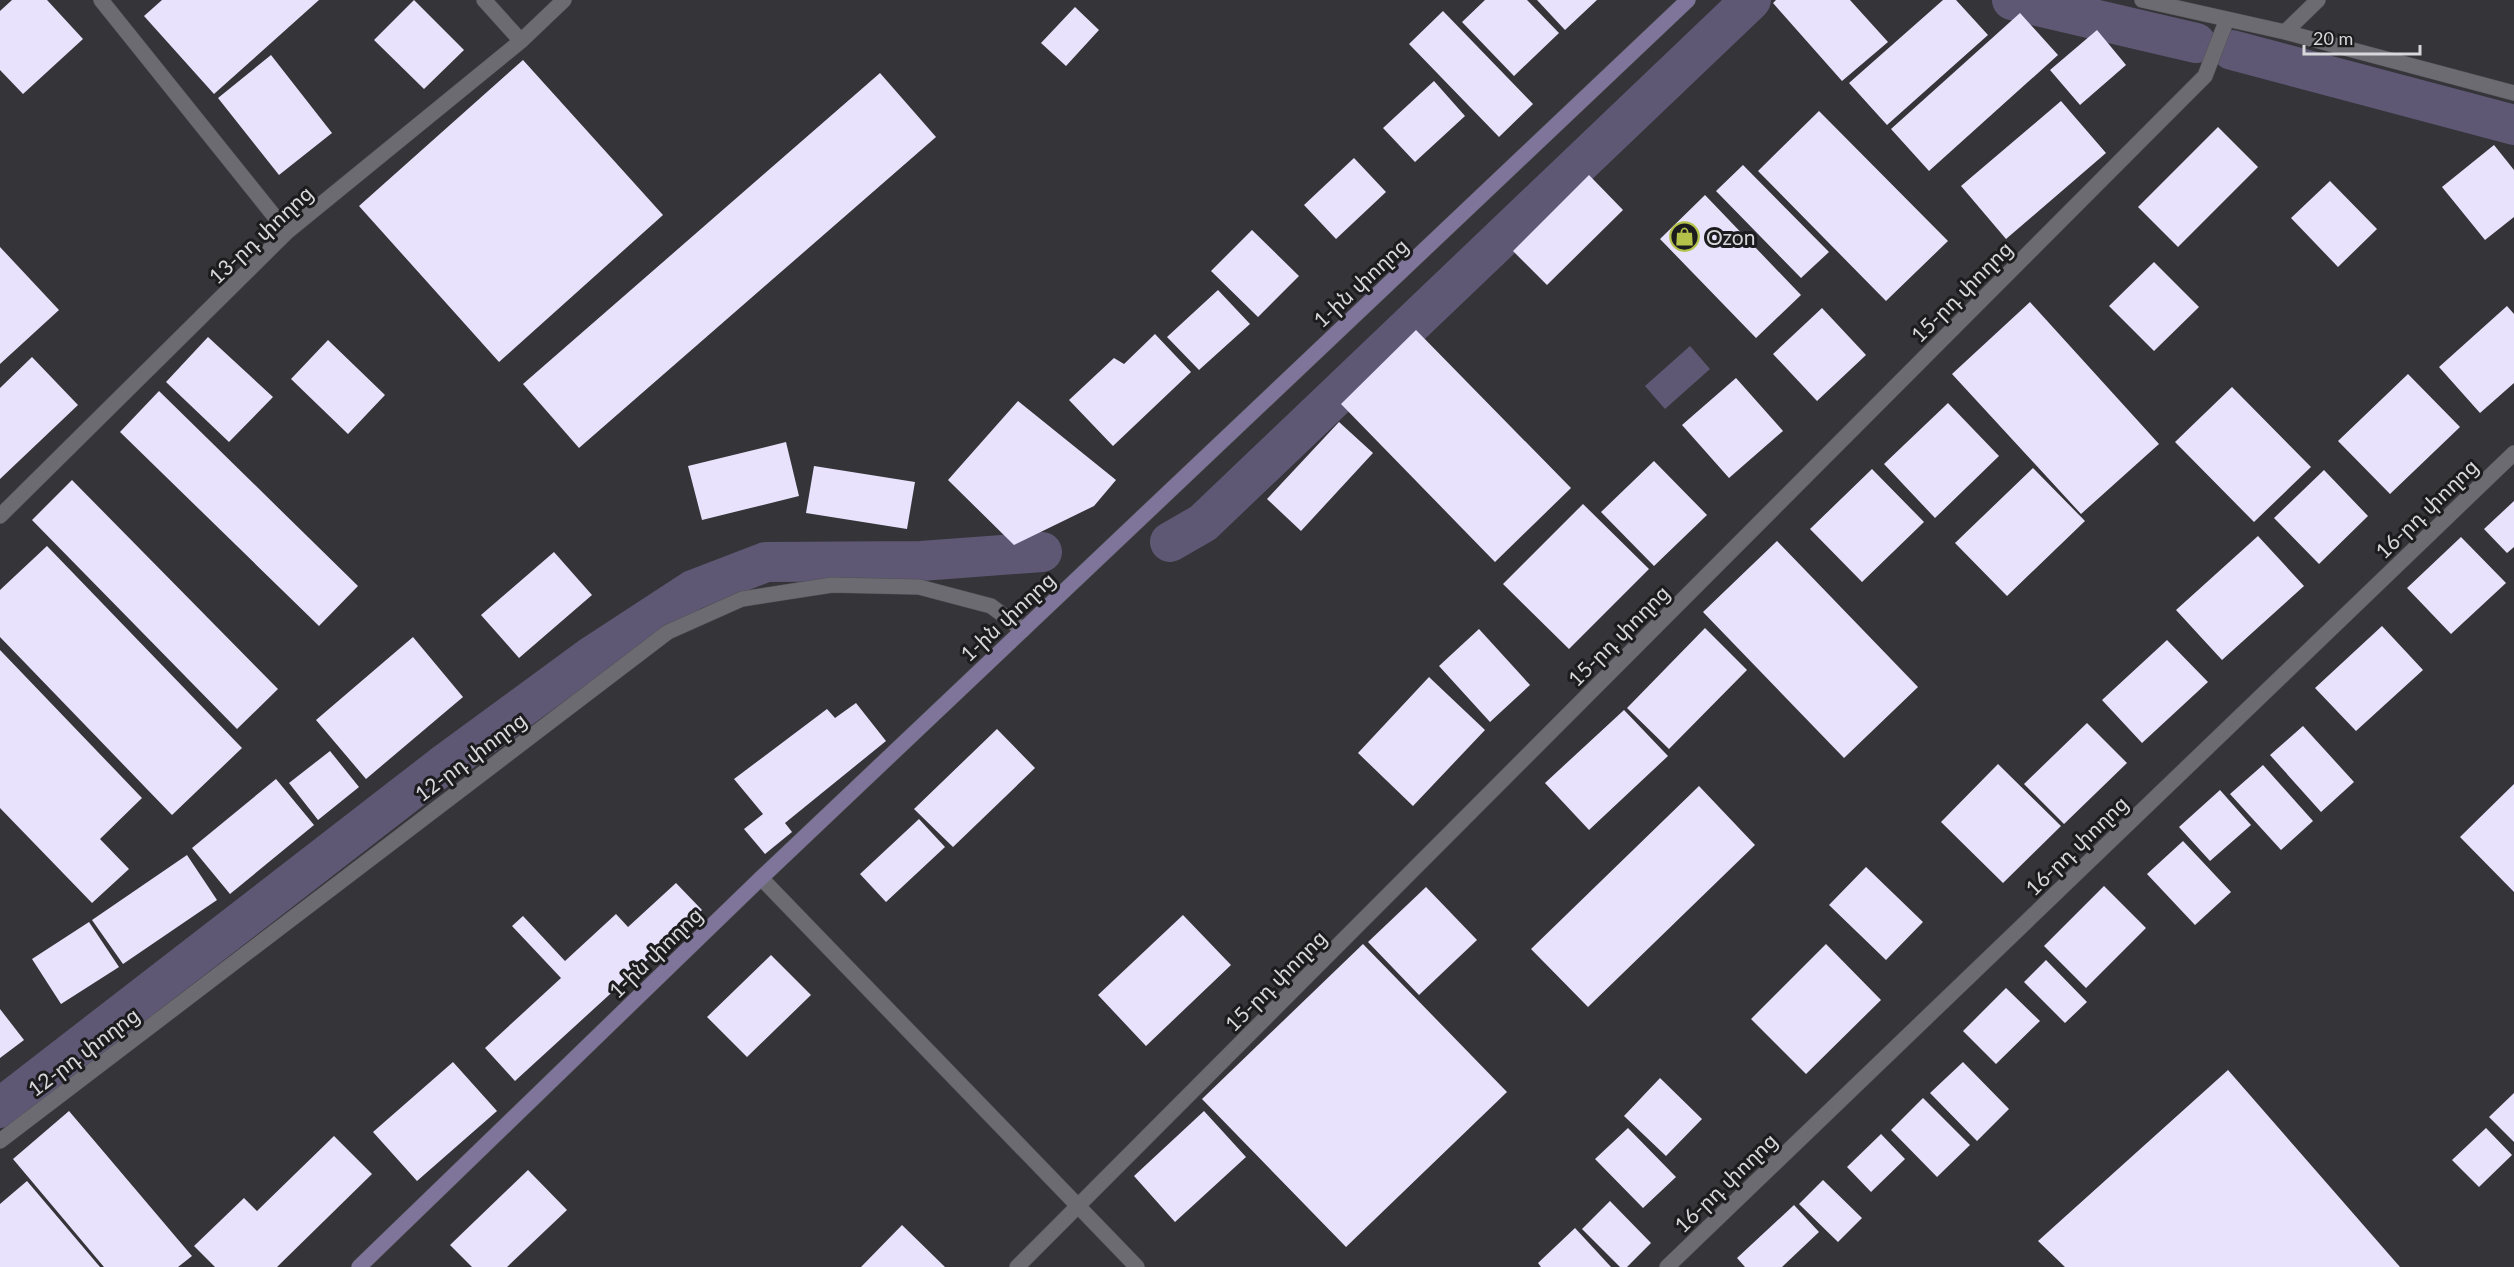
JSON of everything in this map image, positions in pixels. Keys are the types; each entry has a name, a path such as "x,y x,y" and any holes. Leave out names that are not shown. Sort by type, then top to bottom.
{"main road":[{"name":"1-ին փողոց","path":"359,1267 762,878 1688,0"}],"street":[{"path":"102,0 287,232"},
{"path":"484,0 521,41"},
{"name":"13-րդ փողոց","path":"0,516 287,232 521,41 564,0"},
{"path":"2142,0 2285,32 2514,93"},
{"path":"2285,32 2318,0"},
{"name":"15-րդ փողոց","path":"1017,1267 2205,76 2227,19"},
{"name":"16-րդ փողոց","path":"1667,1267 2514,453"},
{"name":"12-րդ փողոց","path":"0,1141 668,632 742,600 832,585 919,587 991,606 1023,630"},
{"path":"762,878 1137,1267"}],"shaded area":[{"path":"1690,346 1710,369 1665,409 1645,386"}],"building":[{"path":"12,0 47,0 83,39 23,94 0,70 0,11"},
{"path":"162,0 319,0 214,94 144,16"},
{"path":"414,0 464,50 424,89 374,40"},
{"path":"1485,0 1527,0 1559,33 1514,76 1462,22"},
{"path":"1537,0 1597,0 1565,30"},
{"path":"1776,0 1850,0 1888,42 1842,81 1773,3"},
{"path":"1943,0 1956,0 1988,35 1887,125 1849,83"},
{"path":"1075,7 1099,30 1066,66 1041,43"},
{"path":"1443,11 1533,104 1499,137 1409,44"},
{"path":"2020,13 2058,55 1929,171 1891,129"},
{"path":"2097,30 2126,65 2080,105 2050,70"},
{"path":"271,55 332,133 279,175 218,98"},
{"path":"523,60 663,215 499,362 359,206"},
{"path":"880,73 936,137 579,448 523,384"},
{"path":"1434,81 1465,116 1415,162 1383,128"},
{"path":"2061,101 2106,153 2006,239 1961,186"},
{"path":"1819,111 1948,241 1886,301 1758,171"},
{"path":"2218,127 2258,167 2178,247 2138,207"},
{"path":"2494,145 2514,170 2514,217 2485,240 2442,187"},
{"path":"1354,158 1386,192 1336,239 1304,205"},
{"path":"1743,165 1829,252 1801,278 1716,191"},
{"path":"1589,175 1623,210 1547,285 1513,251"},
{"path":"2330,181 2377,229 2338,267 2291,218"},
{"path":"1705,195 1801,295 1756,338 1660,239"},
{"path":"1252,230 1299,276 1258,317 1211,271"},
{"path":"0,247 59,310 0,364"},
{"path":"2154,262 2199,307 2154,351 2109,306"},
{"path":"1218,290 1250,324 1199,370 1167,337"},
{"path":"2030,302 2159,444 2081,514 1952,374"},
{"path":"2507,306 2514,314 2514,383 2480,413 2439,367"},
{"path":"1822,308 1866,355 1817,401 1773,354"},
{"path":"1416,330 1571,488 1495,562 1341,404"},
{"path":"1155,334 1191,372 1113,446 1069,400 1114,358 1124,364"},
{"path":"208,337 273,397 229,442 166,382"},
{"path":"328,340 385,395 348,434 291,379"},
{"path":"32,357 78,405 0,479 0,388"},
{"path":"2408,374 2460,427 2390,494 2338,441"},
{"path":"1736,378 1783,431 1729,478 1682,425"},
{"path":"2232,387 2311,467 2254,522 2175,442"},
{"path":"159,391 358,586 319,626 120,432"},
{"path":"1018,401 1116,480 1094,506 1014,545 948,480"},
{"path":"1948,403 1999,456 1935,518 1884,464"},
{"path":"1339,422 1373,453 1301,531 1267,499"},
{"path":"786,442 799,496 702,520 688,466"},
{"path":"1654,461 1707,515 1654,566 1601,512"},
{"path":"814,466 915,482 907,529 806,513"},
{"path":"2033,468 2085,521 2007,596 1955,543"},
{"path":"1872,469 1924,522 1862,582 1810,529"},
{"path":"2324,470 2368,516 2319,564 2274,518"},
{"path":"72,480 278,689 237,729 32,520"},
{"path":"2514,501 2514,547 2507,553 2484,529"},
{"path":"1583,504 1649,569 1569,649 1503,584"},
{"path":"2258,536 2304,586 2222,660 2176,610"},
{"path":"2461,537 2506,583 2451,634 2407,588"},
{"path":"1777,541 1918,687 1844,758 1703,612"},
{"path":"47,546 242,748 172,815 0,637 0,590"},
{"path":"554,552 592,595 519,658 481,615"},
{"path":"2382,626 2423,670 2356,731 2315,688"},
{"path":"1705,628 1747,670 1669,749 1627,708"},
{"path":"1479,629 1530,685 1490,722 1439,666"},
{"path":"413,637 463,697 366,779 316,720"},
{"path":"2167,640 2208,682 2142,743 2102,700"},
{"path":"0,650 142,798 100,839 129,869 92,903 0,808"},
{"path":"1429,677 1485,730 1413,806 1358,753"},
{"path":"856,703 886,741 785,823 792,832 765,854 744,829 763,814 734,779 827,709 835,718"},
{"path":"1624,710 1668,756 1589,830 1545,783"},
{"path":"2087,723 2127,763 2064,824 2024,784"},
{"path":"2303,726 2354,782 2321,812 2270,755"},
{"path":"997,729 1035,768 953,847 914,809"},
{"path":"330,751 359,787 318,820 289,783"},
{"path":"1998,764 2061,826 2003,883 1941,822"},
{"path":"2263,765 2313,821 2281,850 2230,794"},
{"path":"276,779 314,825 230,894 192,848"},
{"path":"2514,784 2514,892 2460,837"},
{"path":"1699,786 1755,845 1588,1007 1531,949"},
{"path":"2220,790 2251,825 2210,861 2179,827"},
{"path":"919,819 945,847 886,902 860,874"},
{"path":"2183,841 2231,892 2195,925 2147,874"},
{"path":"187,855 217,900 123,964 92,920"},
{"path":"1866,867 1923,922 1886,960 1829,905"},
{"path":"676,883 702,910 515,1081 485,1048 561,978 512,926 523,916 565,961 616,914 628,927"},
{"path":"2104,886 2146,928 2086,988 2044,946"},
{"path":"1426,887 1477,940 1419,995 1368,942"},
{"path":"1183,915 1231,965 1146,1046 1098,995"},
{"path":"89,922 119,967 61,1004 32,959"},
{"path":"1363,944 1507,1092 1346,1247 1202,1099"},
{"path":"1826,944 1881,1000 1806,1074 1751,1019"},
{"path":"771,955 811,995 747,1057 707,1017"},
{"path":"2046,960 2087,1002 2065,1023 2024,982"},
{"path":"2006,988 2040,1021 1996,1064 1963,1031"},
{"path":"0,1009 24,1040 0,1058"},
{"path":"453,1062 497,1111 417,1181 373,1132"},
{"path":"1963,1062 2009,1109 1977,1141 1930,1093"},
{"path":"2228,1070 2400,1267 2065,1267 2038,1241"},
{"path":"1660,1078 1702,1119 1666,1156 1624,1116"},
{"path":"2514,1093 2514,1142 2489,1117"},
{"path":"1923,1098 1970,1145 1937,1177 1891,1130"},
{"path":"69,1111 192,1256 178,1267 104,1267 13,1159"},
{"path":"1204,1111 1246,1157 1175,1222 1134,1176"},
{"path":"1628,1128 1676,1177 1643,1208 1595,1159"},
{"path":"2486,1128 2512,1155 2479,1187 2452,1160"},
{"path":"1881,1134 1905,1159 1871,1192 1847,1167"},
{"path":"334,1136 372,1174 277,1267 215,1267 194,1246 244,1198 257,1211"},
{"path":"528,1170 567,1210 507,1267 472,1267 450,1245"},
{"path":"1823,1180 1862,1218 1838,1242 1799,1204"},
{"path":"27,1181 100,1267 0,1267 0,1204"},
{"path":"1610,1201 1651,1243 1627,1267 1620,1267 1582,1229"},
{"path":"1794,1205 1819,1232 1782,1267 1745,1267 1737,1258"},
{"path":"902,1225 945,1267 861,1267"},
{"path":"1575,1228 1611,1267 1541,1267 1538,1263"}],"waterway":[{"path":"1170,542 1203,523 1751,0"},
{"path":"2012,0 2196,43"},
{"path":"2232,50 2514,125"},
{"path":"0,1108 442,766 592,656 693,590 766,562 921,561 1042,552"}],"place":[{"name":"Ozon","path":"1685,236"}]}
